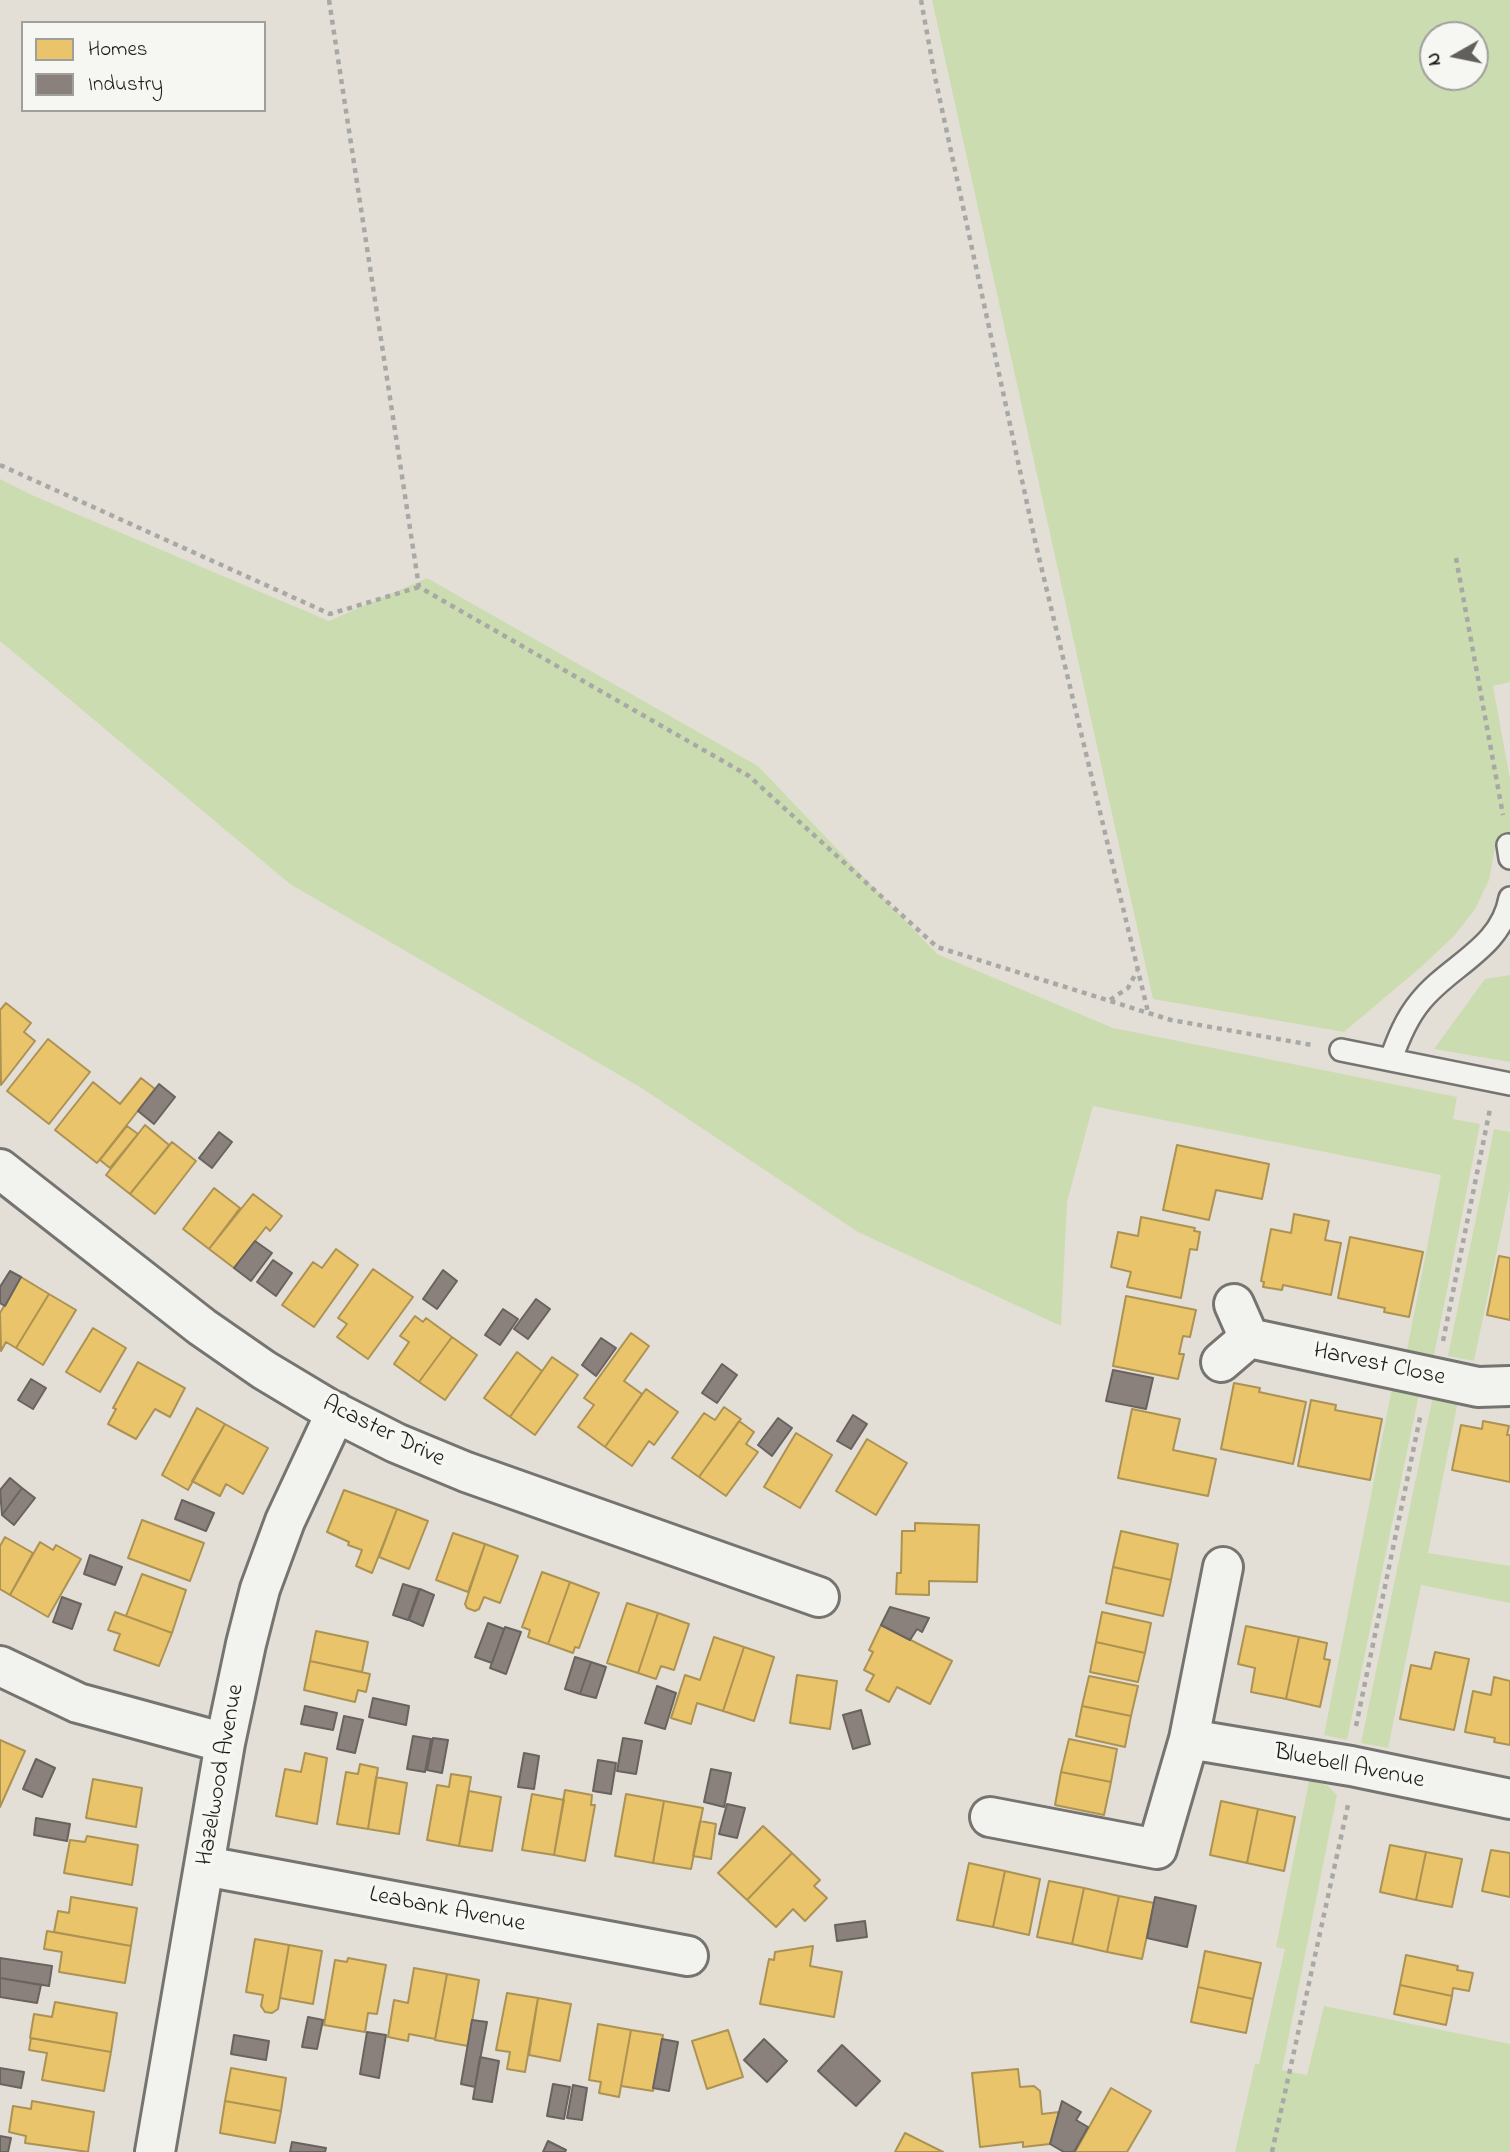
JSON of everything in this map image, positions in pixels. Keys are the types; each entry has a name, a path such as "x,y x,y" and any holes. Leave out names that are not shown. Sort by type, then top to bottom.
{"street":[{"name":"Acaster Drive","path":"0,1169 202,1327 264,1370 336,1412 396,1443 466,1472 819,1597"},
{"name":"Harvest Close","path":"1235,1335 1478,1387 1510,1386"},
{"name":"Hazelwood Avenue","path":"155,2152 225,1743 260,1589 285,1521 336,1412"},
{"path":"990,1817 1157,1849 1188,1739 1223,1567"},
{"path":"0,1666 78,1703 225,1743"},
{"name":"Bluebell Avenue","path":"1188,1739 1351,1766 1510,1799"},
{"name":"Leabank Avenue","path":"205,1866 688,1956"}],"lane":[{"path":"1391,1059 1402,1029 1421,1000 1475,955 1494,935 1508,909 1510,898"},
{"path":"1341,1050 1503,1083"}],"path":[{"path":"329,0 419,587"},
{"path":"921,0 935,77 1036,545 1147,1012"},
{"path":"0,465 330,614 419,587 750,776 937,947 1171,1020 1341,1050"},
{"path":"1456,558 1509,852"},
{"path":"1110,1000 1128,988 1137,971"},
{"path":"1272,2152 1349,1798 1353,1741 1425,1395 1439,1357 1503,1083"}],"green space":[{"path":"932,0 1510,0 1510,682 1493,686 1510,779 1510,845 1495,848 1489,880 1475,909 1455,935 1344,1032 1153,999"},
{"path":"0,479 34,496 329,621 427,578 758,766 937,954 1113,1028 1457,1097 1453,1119 1480,1124 1434,1355 1407,1350 1441,1175 1093,1106 1067,1202 1061,1326 858,1232 640,1087 290,884 0,641"},
{"path":"1510,975 1510,1062 1434,1049 1485,979"},
{"path":"1494,1129 1510,1132 1510,1188 1474,1361 1448,1356"},
{"path":"1392,1388 1419,1394 1347,1740 1324,1735"},
{"path":"1433,1396 1458,1401 1428,1553 1510,1566 1510,1603 1421,1585 1388,1748 1361,1743"},
{"path":"1309,1781 1327,1785 1337,1795 1282,2070 1307,2075 1324,2006 1510,2044 1510,2152 1235,2152 1255,2064 1259,2064 1285,1949 1276,1947"}],"building: Homes":[{"path":"6,1003 31,1023 24,1032 35,1041 1,1085 0,1010"},
{"path":"48,1039 90,1072 49,1124 7,1091"},
{"path":"141,1078 155,1089 97,1163 55,1130 93,1082 120,1104"},
{"path":"145,1125 169,1145 130,1194 106,1175"},
{"path":"127,1126 138,1134 110,1168 100,1160"},
{"path":"172,1142 196,1161 155,1214 130,1194"},
{"path":"1177,1145 1269,1164 1262,1199 1216,1190 1209,1220 1163,1210"},
{"path":"214,1188 240,1208 209,1249 183,1229"},
{"path":"253,1194 282,1216 270,1231 266,1227 234,1268 209,1249"},
{"path":"1294,1214 1329,1221 1325,1240 1341,1243 1331,1295 1283,1285 1282,1290 1263,1287 1264,1282 1261,1281 1271,1229 1291,1233"},
{"path":"1141,1217 1195,1228 1194,1231 1200,1232 1197,1250 1190,1249 1181,1298 1127,1287 1131,1272 1111,1267 1118,1232 1138,1236"},
{"path":"1350,1237 1423,1252 1409,1317 1384,1312 1385,1308 1338,1298"},
{"path":"336,1249 358,1265 314,1327 282,1305 313,1262 322,1268"},
{"path":"1499,1256 1510,1258 1510,1320 1487,1315"},
{"path":"373,1269 413,1297 368,1359 337,1337 347,1324 338,1318"},
{"path":"21,1277 49,1294 16,1348 6,1342 1,1351 0,1313"},
{"path":"49,1294 76,1310 43,1365 16,1348"},
{"path":"1126,1296 1196,1310 1190,1337 1183,1336 1179,1354 1184,1354 1178,1379 1113,1366"},
{"path":"415,1316 423,1322 426,1318 452,1337 419,1382 394,1364 409,1342 400,1336"},
{"path":"93,1328 126,1348 100,1392 66,1372"},
{"path":"631,1333 649,1346 624,1381 642,1394 605,1447 578,1427 594,1405 584,1398"},
{"path":"452,1337 477,1355 445,1400 419,1382"},
{"path":"517,1352 542,1371 510,1417 484,1398"},
{"path":"552,1357 578,1375 535,1435 510,1417"},
{"path":"138,1362 185,1388 170,1417 155,1409 136,1439 108,1424 116,1409 113,1408"},
{"path":"1234,1383 1260,1388 1259,1392 1306,1402 1293,1464 1221,1449"},
{"path":"646,1389 678,1412 654,1445 649,1441 632,1466 605,1447"},
{"path":"1311,1400 1336,1405 1335,1410 1382,1419 1370,1480 1298,1466"},
{"path":"724,1407 741,1419 699,1477 672,1458 704,1413 715,1420"},
{"path":"197,1408 225,1424 188,1490 162,1475"},
{"path":"1132,1409 1180,1419 1173,1450 1216,1459 1208,1496 1118,1478"},
{"path":"739,1421 754,1432 746,1444 758,1452 726,1496 699,1477"},
{"path":"1483,1421 1509,1426 1507,1435 1510,1435 1510,1482 1452,1470 1461,1425 1482,1429"},
{"path":"225,1424 268,1448 243,1494 226,1484 220,1496 192,1481"},
{"path":"796,1433 832,1455 800,1508 764,1487"},
{"path":"867,1439 907,1463 876,1515 836,1491"},
{"path":"344,1490 397,1509 372,1573 356,1566 362,1550 327,1532"},
{"path":"397,1509 428,1521 409,1569 379,1557"},
{"path":"142,1520 204,1543 190,1581 128,1558"},
{"path":"915,1523 979,1525 977,1582 929,1581 929,1595 896,1594 897,1573 901,1573 902,1531 915,1531"},
{"path":"1121,1531 1178,1544 1171,1580 1113,1567"},
{"path":"453,1533 485,1544 468,1592 436,1580"},
{"path":"5,1537 33,1553 10,1595 0,1589 0,1546"},
{"path":"40,1542 53,1550 56,1545 81,1559 48,1617 10,1595"},
{"path":"485,1544 518,1556 500,1603 484,1597 479,1609 475,1611 467,1608 465,1604"},
{"path":"1113,1567 1171,1580 1163,1616 1106,1603"},
{"path":"542,1572 570,1582 548,1644 528,1637 530,1630 522,1627"},
{"path":"142,1574 186,1590 172,1633 126,1616"},
{"path":"570,1582 599,1593 579,1648 575,1647 573,1653 548,1644"},
{"path":"627,1603 658,1613 638,1673 607,1663"},
{"path":"115,1612 172,1633 159,1666 114,1650 120,1634 108,1630"},
{"path":"1102,1612 1151,1623 1145,1653 1096,1642"},
{"path":"658,1613 689,1624 674,1670 661,1666 656,1679 638,1673"},
{"path":"881,1625 952,1661 930,1704 897,1687 889,1702 866,1690 874,1675 864,1670 873,1652 869,1650"},
{"path":"1246,1626 1299,1637 1286,1699 1251,1692 1255,1668 1238,1664"},
{"path":"316,1631 368,1642 362,1672 310,1661"},
{"path":"714,1637 744,1647 723,1711 697,1703 691,1724 671,1718 685,1675 700,1680"},
{"path":"1299,1637 1327,1643 1324,1659 1330,1660 1320,1707 1286,1699"},
{"path":"1096,1642 1145,1653 1138,1682 1090,1672"},
{"path":"744,1647 774,1657 754,1721 723,1711"},
{"path":"1435,1652 1469,1659 1454,1730 1400,1719 1411,1665 1431,1669"},
{"path":"310,1661 370,1674 366,1692 358,1690 355,1702 304,1690"},
{"path":"797,1675 837,1681 830,1729 790,1723"},
{"path":"1089,1676 1138,1686 1131,1716 1082,1706"},
{"path":"1494,1677 1510,1681 1510,1745 1494,1742 1495,1738 1465,1732 1473,1691 1491,1695"},
{"path":"1082,1706 1131,1716 1125,1747 1076,1736"},
{"path":"1069,1739 1117,1749 1111,1782 1061,1772"},
{"path":"0,1740 25,1751 0,1807"},
{"path":"305,1753 327,1758 317,1824 276,1816 285,1769 301,1772"},
{"path":"360,1764 378,1768 368,1829 337,1824 346,1772 358,1774"},
{"path":"1061,1772 1111,1782 1104,1815 1055,1805"},
{"path":"451,1774 471,1777 459,1846 427,1840 437,1785 449,1787"},
{"path":"376,1777 407,1783 399,1834 368,1829"},
{"path":"93,1779 142,1788 136,1827 86,1818"},
{"path":"565,1790 592,1795 591,1805 595,1805 585,1861 554,1855"},
{"path":"469,1791 501,1797 492,1851 459,1846"},
{"path":"532,1794 564,1800 554,1855 522,1850"},
{"path":"626,1794 664,1801 653,1863 615,1856"},
{"path":"664,1801 703,1808 691,1869 653,1863"},
{"path":"1221,1801 1258,1809 1247,1863 1210,1855"},
{"path":"1258,1809 1295,1817 1284,1871 1247,1863"},
{"path":"700,1821 716,1824 711,1859 693,1856"},
{"path":"763,1826 792,1853 747,1900 718,1873"},
{"path":"87,1836 138,1845 132,1885 64,1873 70,1840 85,1842"},
{"path":"1390,1845 1426,1852 1416,1900 1380,1892"},
{"path":"1491,1850 1510,1853 1510,1897 1482,1891"},
{"path":"1426,1852 1462,1859 1452,1907 1416,1900"},
{"path":"792,1853 820,1880 814,1886 827,1898 805,1921 793,1909 776,1927 747,1900"},
{"path":"969,1863 1005,1871 993,1927 957,1920"},
{"path":"1005,1871 1040,1879 1029,1935 993,1927"},
{"path":"1049,1881 1084,1888 1072,1944 1037,1937"},
{"path":"1084,1888 1119,1896 1107,1952 1072,1944"},
{"path":"1119,1896 1154,1903 1142,1959 1107,1952"},
{"path":"71,1897 137,1908 131,1946 54,1932 58,1911 69,1913"},
{"path":"47,1931 131,1946 125,1983 59,1972 62,1952 44,1949"},
{"path":"255,1939 289,1945 278,2009 272,2013 265,2012 261,2006 263,1995 246,1992"},
{"path":"289,1945 322,1951 313,2004 280,1998"},
{"path":"813,1946 810,1966 842,1972 834,2017 760,2004 769,1959 774,1960 775,1952"},
{"path":"1205,1951 1261,1963 1253,1999 1198,1987"},
{"path":"1406,1955 1458,1966 1457,1970 1473,1973 1469,1991 1453,1988 1452,1996 1400,1985"},
{"path":"348,1958 386,1965 377,2014 368,2013 365,2032 324,2025 335,1960 347,1962"},
{"path":"414,1968 447,1974 435,2039 409,2034 408,2041 388,2037 394,2000 408,2003"},
{"path":"447,1974 479,1980 468,2046 435,2040"},
{"path":"1400,1985 1452,1996 1446,2025 1394,2014"},
{"path":"1198,1987 1253,1999 1246,2033 1191,2022"},
{"path":"507,1993 538,1998 525,2072 507,2069 510,2052 496,2050"},
{"path":"538,1998 571,2004 560,2061 529,2055"},
{"path":"55,2002 117,2013 111,2052 30,2038 34,2014 52,2017"},
{"path":"598,2024 631,2030 619,2097 599,2093 601,2082 589,2080"},
{"path":"631,2030 663,2035 653,2091 621,2086"},
{"path":"728,2030 743,2077 707,2089 692,2041"},
{"path":"31,2038 111,2052 104,2091 42,2080 47,2053 29,2050"},
{"path":"231,2068 286,2078 281,2111 225,2101"},
{"path":"1018,2069 1020,2087 1034,2086 1040,2091 1042,2114 1059,2112 1050,2144 1023,2147 1023,2142 980,2147 972,2073"},
{"path":"1111,2088 1151,2111 1127,2152 1075,2152"},
{"path":"32,2101 94,2112 88,2152 25,2143 26,2136 9,2132 13,2106 31,2109"},
{"path":"225,2101 281,2111 275,2143 220,2133"},
{"path":"905,2133 943,2152 895,2152"}],"building: Industry":[{"path":"159,1084 175,1097 154,1124 138,1111"},
{"path":"219,1132 232,1142 212,1168 199,1158"},
{"path":"255,1241 272,1253 251,1281 234,1268"},
{"path":"273,1260 292,1273 276,1296 257,1282"},
{"path":"443,1270 457,1281 437,1309 423,1299"},
{"path":"10,1271 21,1277 5,1306 0,1303 0,1287"},
{"path":"536,1299 550,1309 528,1339 514,1329"},
{"path":"503,1309 518,1319 500,1345 485,1335"},
{"path":"601,1338 616,1348 596,1376 582,1365"},
{"path":"722,1364 737,1375 717,1403 702,1393"},
{"path":"1113,1370 1153,1378 1146,1409 1106,1401"},
{"path":"31,1379 46,1388 33,1409 18,1400"},
{"path":"853,1415 867,1424 851,1449 837,1441"},
{"path":"778,1418 792,1428 772,1456 758,1445"},
{"path":"10,1478 22,1488 2,1515 0,1490"},
{"path":"22,1488 35,1498 14,1525 2,1515"},
{"path":"182,1500 214,1513 206,1531 175,1519"},
{"path":"90,1555 122,1567 115,1585 84,1574"},
{"path":"403,1584 419,1589 408,1620 393,1615"},
{"path":"420,1589 434,1595 423,1626 409,1620"},
{"path":"62,1597 81,1604 72,1629 53,1622"},
{"path":"890,1607 929,1618 922,1632 917,1629 910,1640 881,1625"},
{"path":"488,1623 504,1629 492,1663 475,1657"},
{"path":"505,1627 521,1632 506,1674 490,1668"},
{"path":"575,1657 591,1662 580,1694 565,1689"},
{"path":"591,1662 606,1667 596,1698 580,1694"},
{"path":"657,1686 676,1693 665,1729 645,1723"},
{"path":"373,1698 409,1706 406,1725 369,1717"},
{"path":"305,1706 337,1713 333,1730 301,1724"},
{"path":"861,1710 870,1744 853,1749 843,1715"},
{"path":"344,1716 363,1720 355,1753 337,1749"},
{"path":"413,1736 431,1739 425,1772 407,1769"},
{"path":"433,1738 448,1740 442,1773 427,1770"},
{"path":"623,1738 642,1741 636,1774 617,1771"},
{"path":"524,1753 539,1756 534,1789 518,1787"},
{"path":"36,1759 55,1768 42,1797 23,1789"},
{"path":"598,1760 616,1763 611,1794 593,1791"},
{"path":"711,1769 731,1773 724,1807 704,1802"},
{"path":"727,1804 745,1808 737,1838 719,1834"},
{"path":"36,1818 70,1824 67,1841 34,1835"},
{"path":"1155,1897 1196,1906 1187,1947 1147,1938"},
{"path":"865,1921 867,1937 837,1941 835,1925"},
{"path":"0,1958 52,1966 49,1986 0,1978"},
{"path":"0,1978 41,1985 37,2003 0,1997"},
{"path":"308,2017 323,2020 317,2049 302,2047"},
{"path":"472,2020 487,2022 475,2087 461,2084"},
{"path":"367,2032 386,2035 379,2078 360,2074"},
{"path":"234,2035 269,2041 266,2060 231,2054"},
{"path":"662,2039 678,2042 669,2091 653,2088"},
{"path":"764,2039 787,2061 767,2082 744,2060"},
{"path":"842,2045 880,2081 856,2106 818,2071"},
{"path":"480,2057 499,2061 492,2102 473,2099"},
{"path":"0,2068 24,2072 21,2088 0,2084"},
{"path":"553,2084 570,2087 564,2119 547,2116"},
{"path":"573,2085 587,2088 582,2120 567,2118"},
{"path":"1062,2101 1081,2112 1076,2120 1088,2127 1074,2152 1064,2152 1050,2144"},
{"path":"0,2136 11,2138 8,2152 0,2152"},
{"path":"548,2141 566,2150 565,2152 543,2152"},
{"path":"292,2142 326,2148 325,2152 290,2152"}]}
